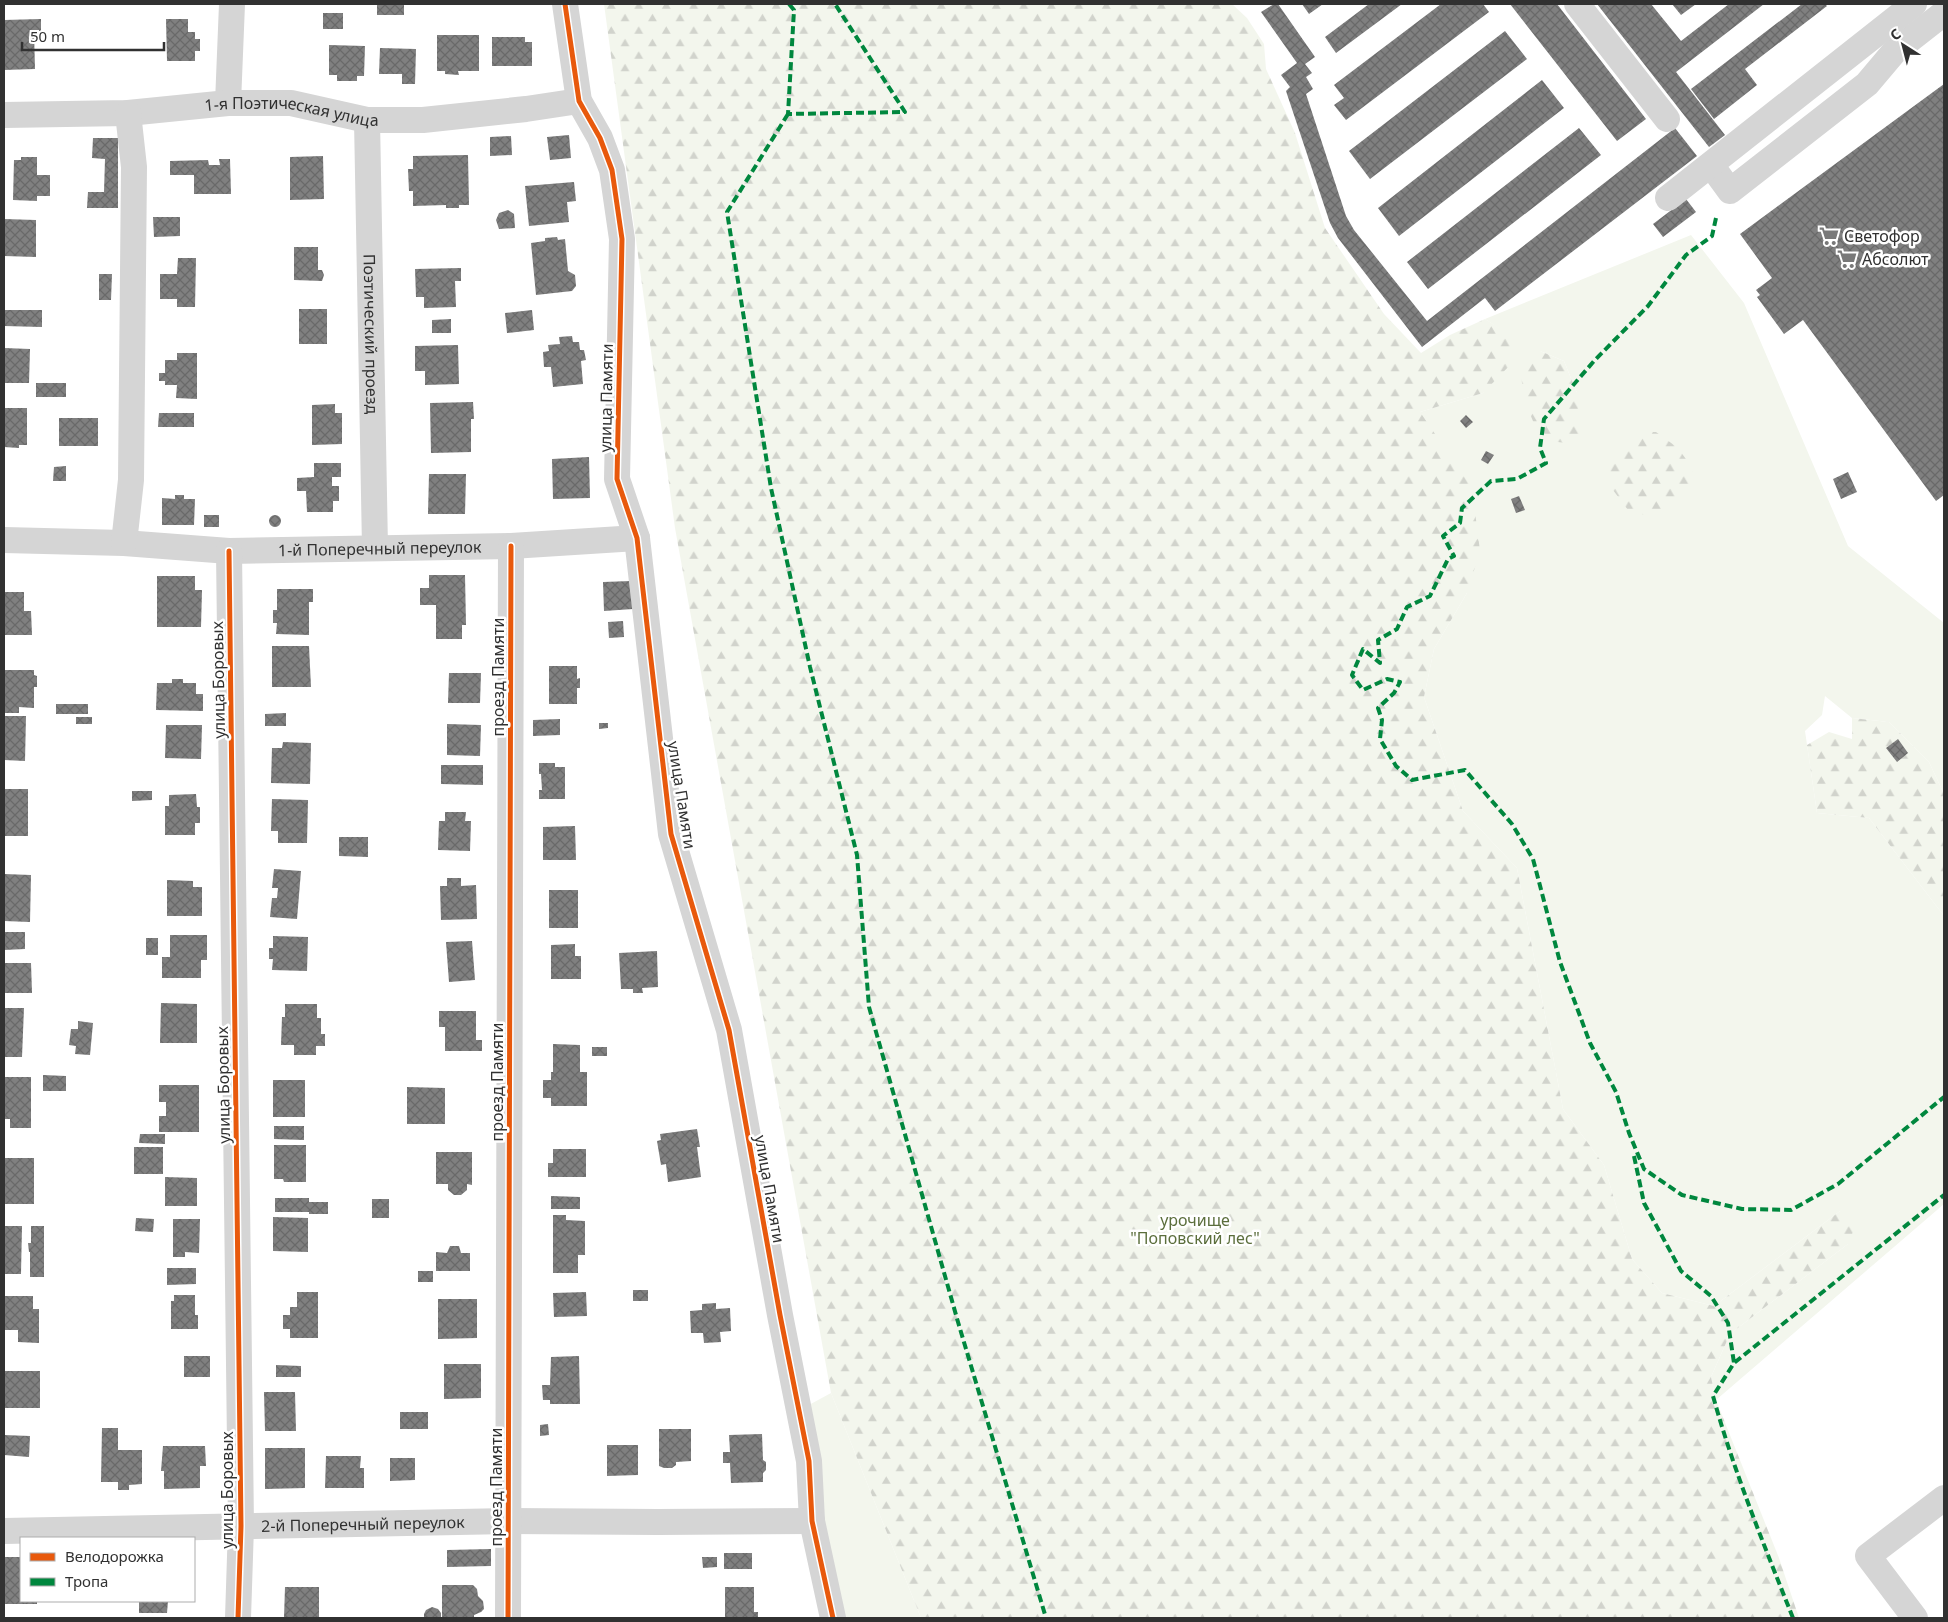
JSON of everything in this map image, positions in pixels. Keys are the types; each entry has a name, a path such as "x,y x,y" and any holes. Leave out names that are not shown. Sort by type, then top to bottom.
{"street":[{"path":"228,103 232,4"},
{"name":"улица Памяти","path":"564,4 579,100 600,138 612,170 622,239 617,479 637,538 672,834 729,1030 778,1305 809,1461 812,1520 833,1618"},
{"path":"1578,4 1667,119"},
{"path":"1668,198 1914,4"},
{"path":"1711,165 1730,191 1867,84 1894,52 1944,13"},
{"name":"1-я Поэтическая улица","path":"4,115 128,113 228,103 291,102 367,120 423,120 526,110 579,100"},
{"path":"124,543 131,480 134,167 128,113"},
{"name":"Поэтический проезд","path":"367,120 375,548"},
{"name":"1-й Поперечный переулок","path":"4,540 124,543 229,551 511,546 637,538"},
{"name":"проезд Памяти","path":"508,1618 511,546"},
{"name":"улица Боровых","path":"229,551 240,1526 238,1618"},
{"path":"1915,1618 1868,1556 1944,1498"},
{"name":"2-й Поперечный переулок","path":"4,1531 509,1521 812,1520"}],"green space":[{"name":"урочище \"Поповский лес\"","path":"604,4 1232,4 1247,18 1264,44 1266,69 1295,133 1325,228 1384,314 1421,353 1450,335 1485,319 1511,335 1512,363 1483,393 1420,412 1472,488 1480,551 1467,593 1434,649 1424,697 1463,811 1517,868 1563,1109 1604,1165 1632,1259 1662,1293 1714,1306 1840,1211 1858,1220 1848,1244 1730,1334 1711,1377 1716,1400 1779,1558 1799,1618 921,1618 831,1393 675,528"},
{"path":"1691,235 1744,303 1848,546 1944,623 1944,794 1929,762 1889,722 1852,718 1825,696 1822,715 1805,731 1817,813 1869,818 1944,916 1944,1204 1716,1400 1711,1377 1730,1334 1848,1244 1840,1211 1714,1306 1662,1293 1632,1259 1604,1165 1563,1109 1517,868 1463,811 1424,697 1434,649 1467,593 1420,412 1483,393 1511,336 1485,319","holes":["1540,351 1564,361 1577,393"]},
{"path":"1540,351 1564,361 1577,393 1580,433 1568,443 1552,441 1540,433 1525,400 1522,381 1523,366 1528,359"},
{"path":"1641,432 1656,432 1678,448 1693,469 1693,477 1688,494 1668,509 1645,515 1628,510 1604,478 1613,453"},
{"path":"1852,718 1889,722 1929,762 1944,794 1944,916 1869,818 1817,813 1807,745 1829,732 1852,739"},
{"path":"831,1393 921,1618 831,1618 796,1412"}],"building":[{"path":"377,4 404,4 404,15 377,15"},
{"path":"1274,4 1278,4 1315,57 1305,64 1312,73 1306,77 1313,89 1306,94 1346,216 1354,230 1427,321 1675,128 1697,156 1495,311 1485,298 1422,347 1338,238 1330,223 1286,91 1290,87 1281,75 1297,63 1261,12"},
{"path":"1302,4 1323,4 1309,14"},
{"path":"1369,4 1402,4 1336,53 1325,37"},
{"path":"1441,4 1483,4 1489,12 1346,120 1334,105 1344,98 1334,85"},
{"path":"1510,4 1557,4 1646,119 1617,141"},
{"path":"1597,4 1651,4 1681,41 1729,4 1764,4 1676,72 1725,135 1709,147"},
{"path":"1672,4 1696,4 1681,15"},
{"path":"1802,4 1825,4 1827,6 1745,69 1757,85 1714,119 1691,89"},
{"path":"323,13 343,13 343,29 323,29"},
{"path":"41,19 41,31 34,31 35,69 4,70 4,20"},
{"path":"166,19 188,19 188,32 195,32 195,39 200,39 200,51 195,51 195,61 167,61"},
{"path":"1505,31 1527,59 1370,179 1349,151"},
{"path":"437,35 479,35 479,71 458,71 459,75 445,74 445,71 437,71"},
{"path":"492,37 525,37 525,42 532,42 532,66 492,66"},
{"path":"329,45 365,46 364,76 357,76 357,81 337,81 337,75 329,75"},
{"path":"380,48 416,49 415,84 402,84 402,74 379,74"},
{"path":"1542,80 1564,108 1399,236 1378,208"},
{"path":"1944,84 1944,495 1936,501 1803,320 1784,334 1757,297 1760,295 1756,290 1772,278 1740,234"},
{"path":"1579,128 1601,155 1428,289 1407,262"},
{"path":"569,135 571,158 550,160 547,137"},
{"path":"511,136 512,155 490,156 490,137"},
{"path":"93,138 118,138 118,208 87,208 88,192 104,192 105,159 92,158"},
{"path":"468,155 469,205 459,205 459,208 446,208 446,205 413,206 413,191 409,191 408,169 413,169 413,156"},
{"path":"323,156 324,199 290,200 290,157"},
{"path":"21,157 37,157 37,175 50,175 50,196 37,196 37,201 13,200 14,160 21,160"},
{"path":"219,159 230,159 231,194 194,194 194,175 170,175 170,161 208,160 209,165 220,165"},
{"path":"574,182 576,201 567,202 569,222 529,226 525,186"},
{"path":"1686,199 1696,212 1663,237 1653,224"},
{"path":"508,210 514,214 515,228 499,229 496,220 499,213"},
{"path":"153,217 180,217 180,236 154,237"},
{"path":"4,219 36,220 36,257 4,256"},
{"path":"557,237 558,240 565,239 568,271 575,275 576,286 572,291 536,295 531,243 545,241 545,238"},
{"path":"294,247 318,247 318,270 322,270 324,275 322,281 294,280"},
{"path":"178,258 196,258 195,307 177,307 177,299 160,299 160,274 177,274"},
{"path":"461,268 461,281 455,281 456,307 424,308 424,297 416,297 415,269"},
{"path":"99,274 112,274 111,300 99,300"},
{"path":"299,309 327,309 327,344 299,344"},
{"path":"4,310 42,310 42,327 4,326"},
{"path":"532,310 534,330 507,333 505,313"},
{"path":"451,319 451,333 432,333 432,320"},
{"path":"572,336 573,342 579,342 580,350 584,350 586,360 581,361 583,384 553,387 551,367 544,367 543,352 549,351 548,345 560,344 559,337"},
{"path":"458,345 459,384 425,385 425,371 415,371 415,346"},
{"path":"4,348 30,349 29,383 4,383"},
{"path":"177,353 197,353 197,399 176,398 177,385 165,385 165,381 159,381 159,373 165,373 165,360 177,360"},
{"path":"36,383 66,383 66,397 36,397"},
{"path":"473,402 474,419 471,419 471,452 431,453 430,403"},
{"path":"335,404 335,413 342,413 342,444 312,445 312,405"},
{"path":"4,408 27,408 27,445 19,445 19,448 4,447"},
{"path":"159,413 194,413 194,427 158,427"},
{"path":"1466,415 1473,422 1466,428 1460,421"},
{"path":"59,418 98,418 98,446 59,446"},
{"path":"1486,451 1494,455 1488,464 1481,460"},
{"path":"589,457 590,498 553,499 552,459"},
{"path":"314,463 341,463 341,477 332,477 332,486 339,486 339,501 333,501 333,512 307,512 306,491 297,491 297,478 314,477"},
{"path":"66,466 66,481 53,481 54,467"},
{"path":"1848,472 1857,492 1841,499 1833,479"},
{"path":"429,474 466,474 465,514 428,514"},
{"path":"175,495 184,495 184,499 195,499 194,525 162,525 162,498 175,499"},
{"path":"1519,496 1525,510 1516,513 1511,499"},
{"path":"204,515 219,515 219,527 204,527"},
{"path":"277,515 280,516 280,526 273,527 270,526 269,519 270,516"},
{"path":"429,575 465,575 466,625 462,625 462,639 436,639 436,605 420,605 420,588 429,588"},
{"path":"157,576 195,576 195,590 202,590 201,627 157,627"},
{"path":"631,581 633,609 604,611 603,582"},
{"path":"277,589 313,589 313,602 309,602 309,635 276,634 277,623 273,623 273,610 277,610"},
{"path":"4,592 24,592 24,611 31,611 32,635 4,635"},
{"path":"623,621 624,637 609,638 608,622"},
{"path":"272,646 309,646 311,687 272,687"},
{"path":"549,666 577,666 577,679 580,678 580,688 577,688 577,704 549,704"},
{"path":"4,670 34,670 34,675 37,676 37,687 34,687 34,708 19,707 19,713 4,713"},
{"path":"449,673 481,673 480,703 448,703"},
{"path":"172,679 183,679 183,683 196,683 196,694 203,694 203,711 156,710 157,683 172,683"},
{"path":"56,704 88,704 88,714 56,714"},
{"path":"286,713 286,726 265,726 265,714"},
{"path":"4,716 26,716 25,761 4,760"},
{"path":"76,717 92,717 92,724 76,724"},
{"path":"560,719 560,735 533,736 533,720"},
{"path":"599,723 608,723 608,728 599,729"},
{"path":"447,724 481,725 480,756 447,755"},
{"path":"166,725 202,725 201,759 165,758"},
{"path":"1898,739 1908,753 1897,762 1886,748"},
{"path":"283,742 311,743 310,784 271,783 272,748 282,748"},
{"path":"539,763 555,763 555,767 565,767 565,799 539,799 539,790 542,790"},
{"path":"441,765 483,765 483,785 441,784"},
{"path":"4,789 28,789 28,836 4,836"},
{"path":"132,791 152,791 152,800 132,801"},
{"path":"196,794 197,807 200,807 200,823 195,823 195,835 165,835 165,806 169,806 169,795"},
{"path":"272,799 308,800 307,843 278,843 278,831 271,831"},
{"path":"445,812 466,812 465,821 471,821 470,851 438,850 439,821 445,821"},
{"path":"575,826 576,860 543,860 543,827"},
{"path":"339,837 368,837 368,857 339,856"},
{"path":"274,869 301,871 297,919 270,917 272,898 277,898 278,888 272,888"},
{"path":"4,874 31,875 30,922 4,921"},
{"path":"447,878 461,878 461,886 476,885 477,919 441,920 440,886 447,886"},
{"path":"167,880 193,881 193,887 202,887 202,916 167,916"},
{"path":"549,890 578,890 578,928 549,928"},
{"path":"4,932 25,932 25,949 4,950"},
{"path":"170,935 207,935 207,960 201,960 201,978 162,978 162,957 170,957"},
{"path":"273,936 308,937 307,971 272,970 273,959 269,959 269,948 273,948"},
{"path":"146,938 158,938 158,955 146,955"},
{"path":"472,941 475,980 449,982 446,942"},
{"path":"575,944 575,956 581,956 581,979 551,979 551,945"},
{"path":"657,951 658,987 642,988 643,993 633,993 633,989 621,989 619,953"},
{"path":"4,963 31,963 32,993 4,993"},
{"path":"161,1003 197,1004 197,1043 160,1043"},
{"path":"285,1004 317,1004 317,1018 321,1018 321,1034 325,1034 325,1046 316,1046 316,1055 294,1055 294,1045 281,1045 282,1017 285,1017"},
{"path":"4,1008 24,1008 22,1057 4,1057"},
{"path":"439,1011 476,1011 476,1040 482,1040 482,1051 445,1051 445,1027 439,1027"},
{"path":"78,1021 93,1023 90,1055 75,1054 76,1046 69,1045 71,1029 78,1029"},
{"path":"553,1044 580,1045 580,1072 587,1072 587,1106 551,1106 551,1098 543,1098 543,1080 551,1080 551,1072 553,1072"},
{"path":"592,1047 607,1047 607,1056 592,1056"},
{"path":"43,1075 66,1076 66,1091 43,1091"},
{"path":"4,1077 31,1077 31,1128 10,1128 10,1119 4,1119"},
{"path":"273,1080 305,1080 305,1117 273,1117"},
{"path":"159,1085 199,1085 199,1132 159,1132 159,1116 166,1116 166,1102 159,1102"},
{"path":"407,1087 445,1088 445,1124 407,1124"},
{"path":"274,1126 304,1126 304,1140 274,1139"},
{"path":"697,1129 701,1177 668,1182 666,1164 661,1165 657,1141 661,1140 660,1134"},
{"path":"140,1134 165,1134 165,1144 139,1143"},
{"path":"274,1145 306,1145 306,1182 284,1182 283,1179 274,1179"},
{"path":"134,1147 163,1147 163,1174 134,1174"},
{"path":"553,1149 586,1149 586,1177 548,1177 548,1163 553,1163"},
{"path":"436,1152 472,1152 472,1185 467,1184 467,1190 461,1195 454,1195 448,1190 448,1184 436,1184"},
{"path":"4,1158 34,1158 34,1204 4,1204"},
{"path":"165,1177 197,1178 197,1206 165,1206"},
{"path":"551,1196 580,1197 580,1209 551,1209"},
{"path":"275,1198 309,1198 309,1202 328,1202 328,1214 275,1212"},
{"path":"372,1199 389,1199 389,1218 372,1218"},
{"path":"553,1215 566,1215 566,1220 585,1221 585,1255 578,1255 578,1273 553,1273"},
{"path":"273,1217 308,1218 308,1252 273,1251"},
{"path":"136,1218 154,1219 153,1232 135,1231"},
{"path":"173,1219 200,1219 199,1253 185,1252 185,1257 173,1257"},
{"path":"4,1226 22,1226 21,1274 4,1274"},
{"path":"31,1226 44,1226 44,1277 30,1277 28,1243 31,1243"},
{"path":"450,1246 459,1246 461,1253 470,1253 470,1271 436,1271 436,1252 447,1253"},
{"path":"167,1268 196,1268 196,1284 167,1285"},
{"path":"418,1271 433,1271 433,1282 418,1282"},
{"path":"633,1290 648,1290 648,1301 633,1301"},
{"path":"297,1292 318,1292 318,1338 290,1338 290,1329 283,1329 283,1315 290,1315 290,1307 297,1307"},
{"path":"586,1292 587,1316 554,1317 553,1293"},
{"path":"174,1295 195,1295 195,1315 198,1315 198,1329 171,1329 171,1301 174,1301"},
{"path":"4,1296 33,1296 33,1309 39,1309 39,1343 18,1342 18,1330 4,1330"},
{"path":"438,1299 477,1299 477,1338 438,1339"},
{"path":"716,1303 716,1309 730,1308 731,1331 720,1332 721,1342 704,1343 703,1333 691,1333 690,1311 702,1310 702,1304"},
{"path":"184,1356 210,1356 210,1377 184,1377"},
{"path":"579,1356 580,1404 550,1404 550,1400 543,1400 542,1385 550,1385 551,1357"},
{"path":"444,1364 481,1364 481,1398 444,1399"},
{"path":"276,1365 301,1366 301,1377 276,1377"},
{"path":"4,1371 40,1371 40,1408 4,1408"},
{"path":"264,1392 295,1392 296,1431 265,1431"},
{"path":"400,1412 428,1412 428,1429 400,1429"},
{"path":"548,1424 549,1435 540,1436 540,1425"},
{"path":"102,1428 118,1428 118,1450 142,1450 142,1484 129,1485 129,1490 118,1490 118,1482 101,1482"},
{"path":"659,1429 691,1429 691,1461 676,1462 676,1465 672,1468 659,1466"},
{"path":"762,1434 763,1460 766,1462 763,1482 731,1483 730,1463 723,1463 723,1452 730,1452 729,1435"},
{"path":"4,1435 30,1436 29,1457 4,1455"},
{"path":"607,1445 638,1445 638,1475 607,1476"},
{"path":"163,1446 205,1446 206,1466 200,1466 200,1488 164,1489 164,1471 161,1471"},
{"path":"265,1448 305,1448 305,1488 265,1489"},
{"path":"326,1456 361,1456 360,1468 364,1468 364,1488 325,1488"},
{"path":"390,1458 415,1458 415,1480 390,1481"},
{"path":"491,1549 491,1566 447,1567 447,1550"},
{"path":"724,1553 752,1553 752,1569 724,1569"},
{"path":"4,1557 20,1557 20,1602 37,1602 37,1604 4,1604"},
{"path":"702,1557 717,1557 717,1567 703,1568"},
{"path":"442,1585 473,1585 477,1589 478,1596 483,1601 484,1609 474,1615 474,1618 442,1618"},
{"path":"285,1587 319,1587 319,1618 284,1618"},
{"path":"725,1587 754,1587 754,1612 758,1612 758,1618 725,1618"},
{"path":"139,1602 168,1602 167,1613 139,1613"},
{"path":"432,1607 438,1609 441,1613 441,1618 424,1618 426,1610"}],"marked path":[{"path":"789,4 794,10 788,114 905,112 835,4"},
{"path":"788,114 727,212 771,488 810,667 857,855 869,1007 958,1322 1046,1618"},
{"path":"1716,218 1712,236 1686,255 1648,306 1594,361 1544,419 1540,448 1546,463 1517,479 1491,481 1462,508 1460,523 1443,536 1454,556 1448,559 1430,596 1407,607 1397,629 1378,640 1380,663 1363,649 1352,675 1363,690 1387,679 1400,682 1394,693 1378,708 1382,720 1380,739 1396,766 1412,780 1465,770 1512,824 1533,859 1560,962 1590,1043 1616,1092 1629,1133 1644,1169 1682,1195 1742,1209 1791,1210 1838,1184 1944,1097"},
{"path":"1634,1156 1644,1203 1681,1271 1711,1296 1728,1323 1734,1363"},
{"path":"1793,1618 1760,1536 1713,1396 1734,1363 1944,1195"}],"cycle path":[{"path":"565,4 579,101 600,138 612,170 622,239 617,479 637,538 671,834 729,1030 780,1315 809,1461 812,1521 833,1618"},
{"path":"508,1618 511,546"},
{"path":"229,551 241,1526 238,1618"}],"place":[{"name":"Светофор","path":"1829,236"},
{"name":"Абсолют","path":"1847,259"}]}
